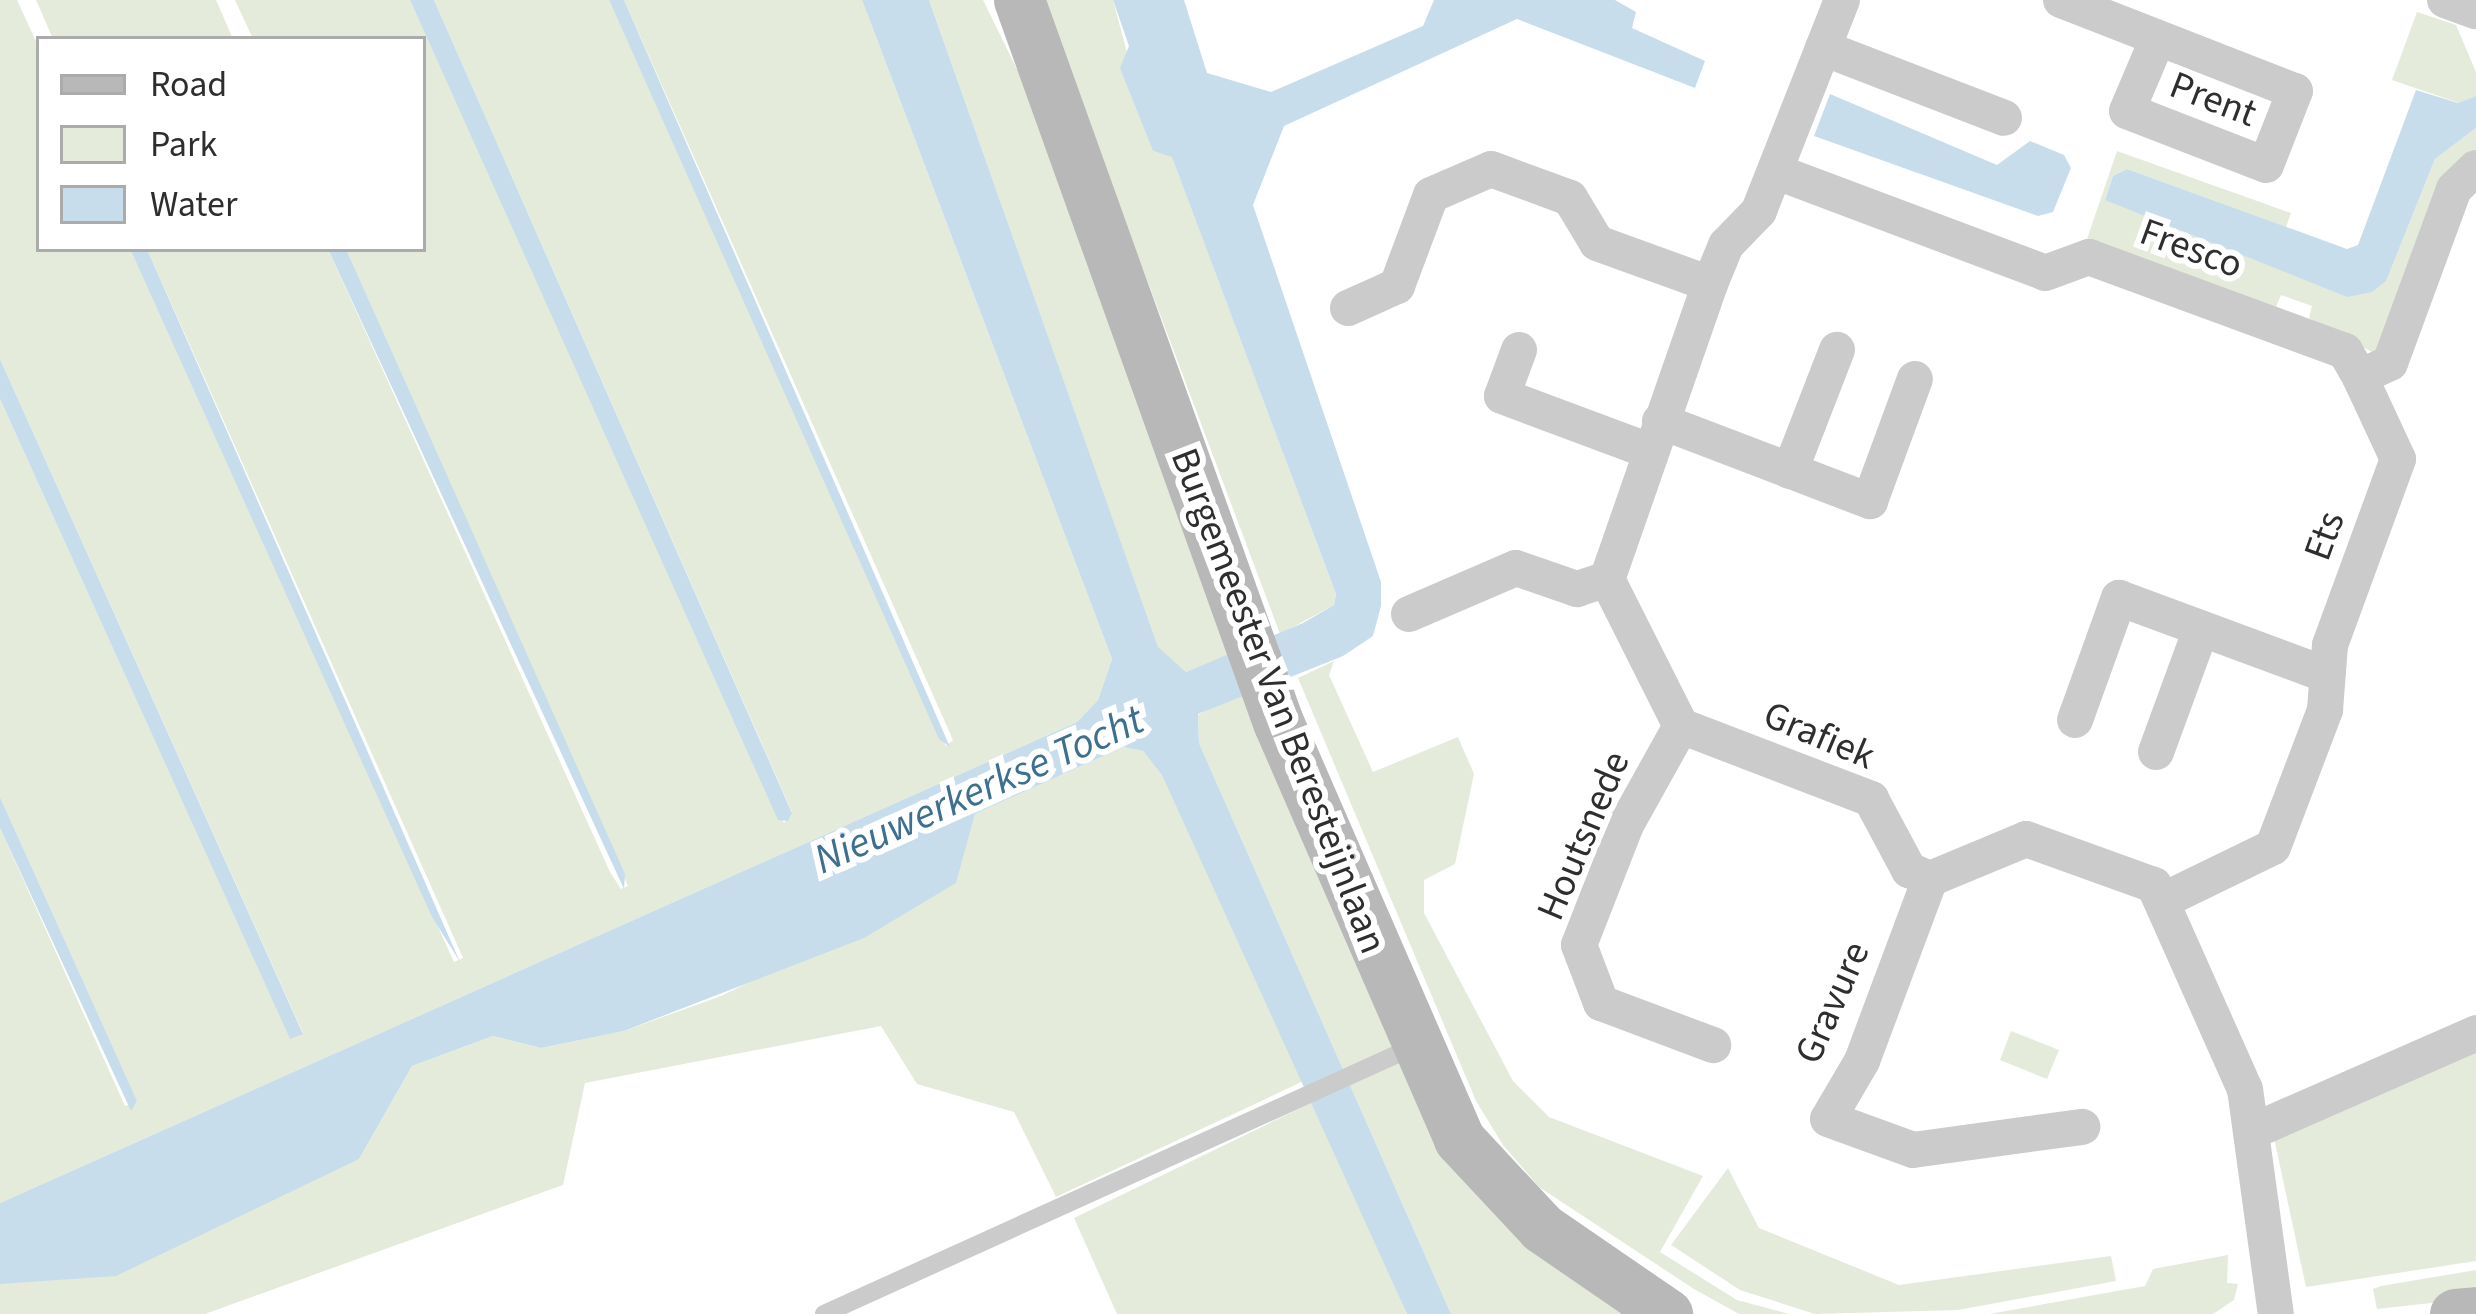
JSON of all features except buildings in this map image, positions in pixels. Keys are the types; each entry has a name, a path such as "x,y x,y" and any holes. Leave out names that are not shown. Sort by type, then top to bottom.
{"main road":[{"name":"Burgemeester Van Beresteijnlaan","path":"1019,0 1278,722 1459,1139 1493,1183 1542,1228 1666,1314"},
{"path":"2455,1314 2476,1312"}],"street":[{"path":"1681,726 1607,579 1710,284 1726,245 1759,212 1842,0"},
{"name":"Prent","path":"2061,0 2295,91 2266,165 2127,111 2158,38"},
{"path":"1823,48 2004,118"},
{"path":"2360,377 2390,363 2454,189 2476,168"},
{"path":"1348,308 1397,286 1431,195 1491,169 1570,198 1597,242 1710,284"},
{"name":"Fresco","path":"1777,172 2045,273 2089,257 2345,351 2360,377"},
{"path":"1519,350 1502,396 1790,471 1870,501 1915,379"},
{"path":"1790,471 1838,350"},
{"name":"Ets","path":"2162,901 2273,847 2325,710 2326,676 2398,460 2360,377"},
{"path":"1409,614 1516,568 1577,589 1607,579"},
{"path":"2074,721 2120,598 2326,676"},
{"path":"2156,752 2201,629"},
{"name":"Grafiek","path":"1681,726 1871,799 1909,870 1930,879"},
{"name":"Houtsnede","path":"1681,726 1626,825 1579,945 1601,1003 1713,1045"},
{"path":"1930,879 2026,839 2154,885 2245,1089 2276,1314"},
{"name":"Gravure","path":"1930,879 1862,1061 1828,1119 1912,1150 2082,1127"},
{"path":"2252,1132 2476,1033"}],"lane":[{"path":"824,1314 1415,1045"}],"green space":[{"path":"0,0 17,0 36,41 36,252 131,252 454,962 463,958 148,252 329,252 610,872 621,889 628,886 347,252 426,252 426,36 252,36 235,0 410,0 784,823 792,812 434,0 609,0 946,746 953,740 624,0 862,0 1112,659 1098,700 1077,722 0,1203 0,828 125,1106 137,1102 0,797 0,399 290,1038 303,1033 0,359"},
{"path":"36,0 216,0 232,36 52,36"},
{"path":"929,0 983,0 1045,126 1230,655 1186,672 1158,648"},
{"path":"1042,0 1113,0 1153,151 1172,156 1336,594 1334,605 1280,634"},
{"path":"2417,12 2456,25 2476,72 2476,96 2459,103 2392,80"},
{"path":"2476,128 2476,157 2381,347 2372,352 2309,318 2312,306 2281,295 2273,314 2087,239 2117,151 2291,213 2286,227 2127,169 2113,176 2105,199 2386,280 2435,159"},
{"path":"1334,661 1329,675 1373,772 1458,737 1474,774 1455,864 1424,880 1424,913 1513,1081 1549,1117 1703,1176 1660,1252 1737,1300 1789,1314 1739,1314 1694,1289 1539,1187 1503,1145 1476,1101 1298,678"},
{"path":"1242,691 1433,1126 1635,1314 1451,1314 1199,743 1198,715"},
{"path":"1123,747 1143,751 1162,774 1307,1079 1056,1197 1014,1112 917,1084 881,1026 585,1083 563,1185 205,1314 0,1314 0,1284 359,1159 412,1066 493,1036 541,1048 624,1031 721,996 955,883 975,814"},
{"path":"2011,1031 2059,1050 2047,1079 2000,1060"},
{"path":"2476,1044 2476,1261 2306,1287 2274,1138"},
{"path":"1315,1101 1407,1314 1117,1314 1074,1218"},
{"path":"1728,1168 1759,1228 1899,1285 2111,1256 2116,1281 1958,1310 1815,1314 1740,1290 1671,1245"},
{"path":"2228,1255 2227,1283 2238,1284 2234,1300 2213,1314 1989,1314 2145,1286 2153,1269"},
{"path":"2476,1270 2476,1298 2377,1309 2373,1289"}],"water":[{"path":"410,0 434,0 792,813 788,821 778,820"},
{"path":"609,0 624,0 950,747 939,739"},
{"name":"Nieuwerkerkse Tocht","path":"862,0 929,0 1158,647 1186,672 1303,623 1334,605 1336,594 1172,157 1153,151 1120,68 1129,46 1113,0 1184,0 1207,73 1271,92 1423,26 1434,0 1615,0 1636,12 1632,28 1705,61 1695,88 1517,19 1284,126 1253,205 1381,582 1381,606 1373,636 1343,656 1198,714 1199,743 1451,1314 1407,1314 1162,775 1143,751 1123,747 975,814 956,883 864,938 624,1031 541,1048 493,1036 412,1066 359,1159 116,1276 0,1284 0,1203 1077,722 1098,700 1112,659"},
{"path":"2416,90 2458,103 2476,96 2476,128 2435,159 2386,281 2372,292 2347,297 2105,200 2113,176 2127,169 2347,249 2358,245"},
{"path":"1830,94 1997,165 2030,141 2064,155 2071,168 2053,212 2038,216 1814,136"},
{"path":"131,252 148,252 460,962 432,917"},
{"path":"329,252 347,252 625,874 624,889"},
{"path":"0,359 303,1034 290,1039 0,399"},
{"path":"0,797 137,1101 131,1111 0,828"}]}
